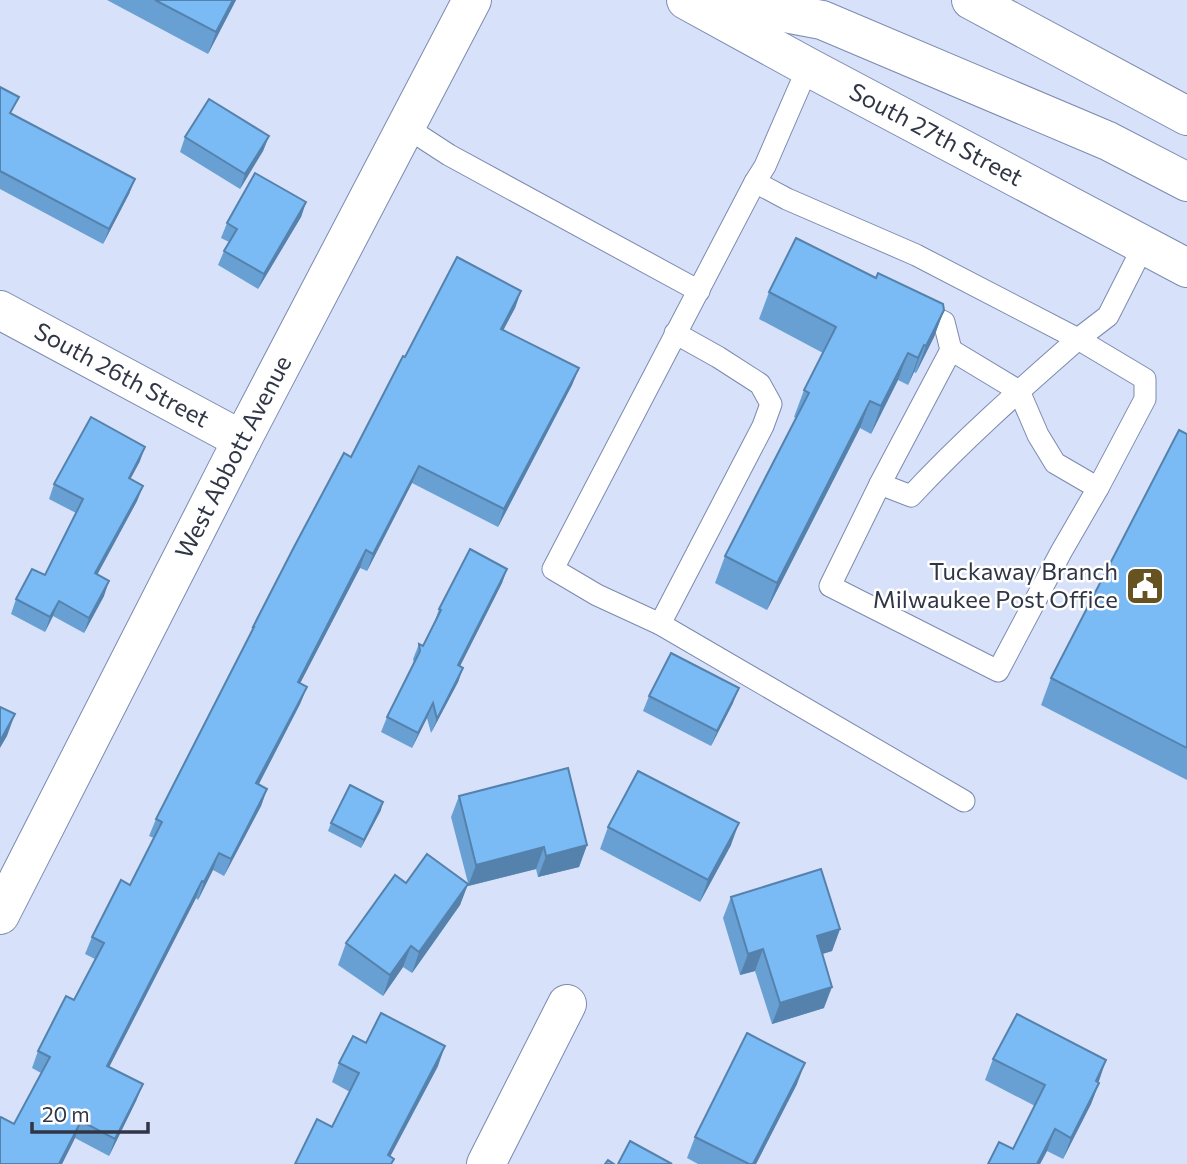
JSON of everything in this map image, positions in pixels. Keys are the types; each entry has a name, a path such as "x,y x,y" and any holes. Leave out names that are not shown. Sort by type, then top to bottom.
{"street":[{"name":"West Abbott Avenue","path":"0,915 242,440 472,0"},
{"name":"South 27th Street","path":"686,0 1187,268"},
{"path":"715,0 822,20 1108,141 1187,183"},
{"path":"971,0 1187,116"},
{"name":"South 26th Street","path":"0,310 242,440"},
{"path":"486,1164 567,1004"}],"lane":[{"path":"808,67 765,166 552,569 597,595 660,624 964,801"},
{"path":"406,127 449,155 699,290"},
{"path":"755,182 787,199 916,255 1078,339 1145,379 1145,399 998,671 830,586 951,350 944,322 897,299"},
{"path":"880,484 911,495 1019,391 1108,316 1144,246"},
{"path":"660,624 763,426 771,404 760,384 675,334"},
{"path":"951,350 1019,391 1038,435 1055,463 1098,488"}],"building":[{"path":"155,0 233,0 216,32"},
{"path":"0,87 19,97 10,113 135,179 109,229 0,171"},
{"path":"209,99 269,136 245,174 185,137"},
{"path":"255,173 306,202 264,274 224,251 237,229 227,223"},
{"path":"796,238 876,278 878,273 943,304 944,310 918,358 908,353 881,406 870,401 777,583 725,556 809,393 804,390 836,327 769,292"},
{"path":"457,257 521,291 501,329 579,368 504,509 419,466 373,554 366,550 298,682 307,687 256,783 267,789 231,859 219,853 204,882 202,881 107,1066 143,1084 115,1139 81,1121 59,1164 0,1164 1,1117 14,1124 50,1057 38,1051 66,996 74,1000 104,943 92,937 121,880 130,885 162,822 156,819 294,547 344,453 351,457"},
{"path":"91,417 145,447 129,478 143,486 95,573 109,581 89,618 59,601 50,617 16,599 32,569 45,575 83,499 54,484"},
{"name":"Tuckaway Branch Milwaukee Post Office","path":"1179,430 1187,434 1187,748 1051,678"},
{"path":"470,549 507,569 458,665 463,668 437,719 433,703 418,733 387,717 420,651 419,644 423,646"},
{"path":"671,653 739,688 717,731 649,696"},
{"path":"0,707 15,714 0,741"},
{"path":"568,768 587,845 546,856 544,847 476,865 459,796"},
{"path":"638,771 739,823 708,880 608,827"},
{"path":"350,785 383,802 364,840 331,823"},
{"path":"427,854 468,884 419,952 411,946 390,975 346,943 395,875 406,883"},
{"path":"821,869 840,929 817,936 832,987 780,1003 763,949 748,954 731,897"},
{"path":"381,1013 445,1046 388,1155 394,1159 391,1164 295,1164 317,1119 332,1127 359,1073 339,1063 353,1036 366,1043"},
{"path":"1017,1014 1106,1060 1096,1081 1099,1083 1071,1138 1055,1129 1037,1164 988,1164 999,1142 1013,1149 1045,1085 993,1059"},
{"path":"747,1033 805,1063 753,1164 695,1137"},
{"path":"630,1141 672,1164 618,1164"}],"place":[{"name":"Tuckaway Branch Milwaukee Post Office","path":"1145,586"}]}
